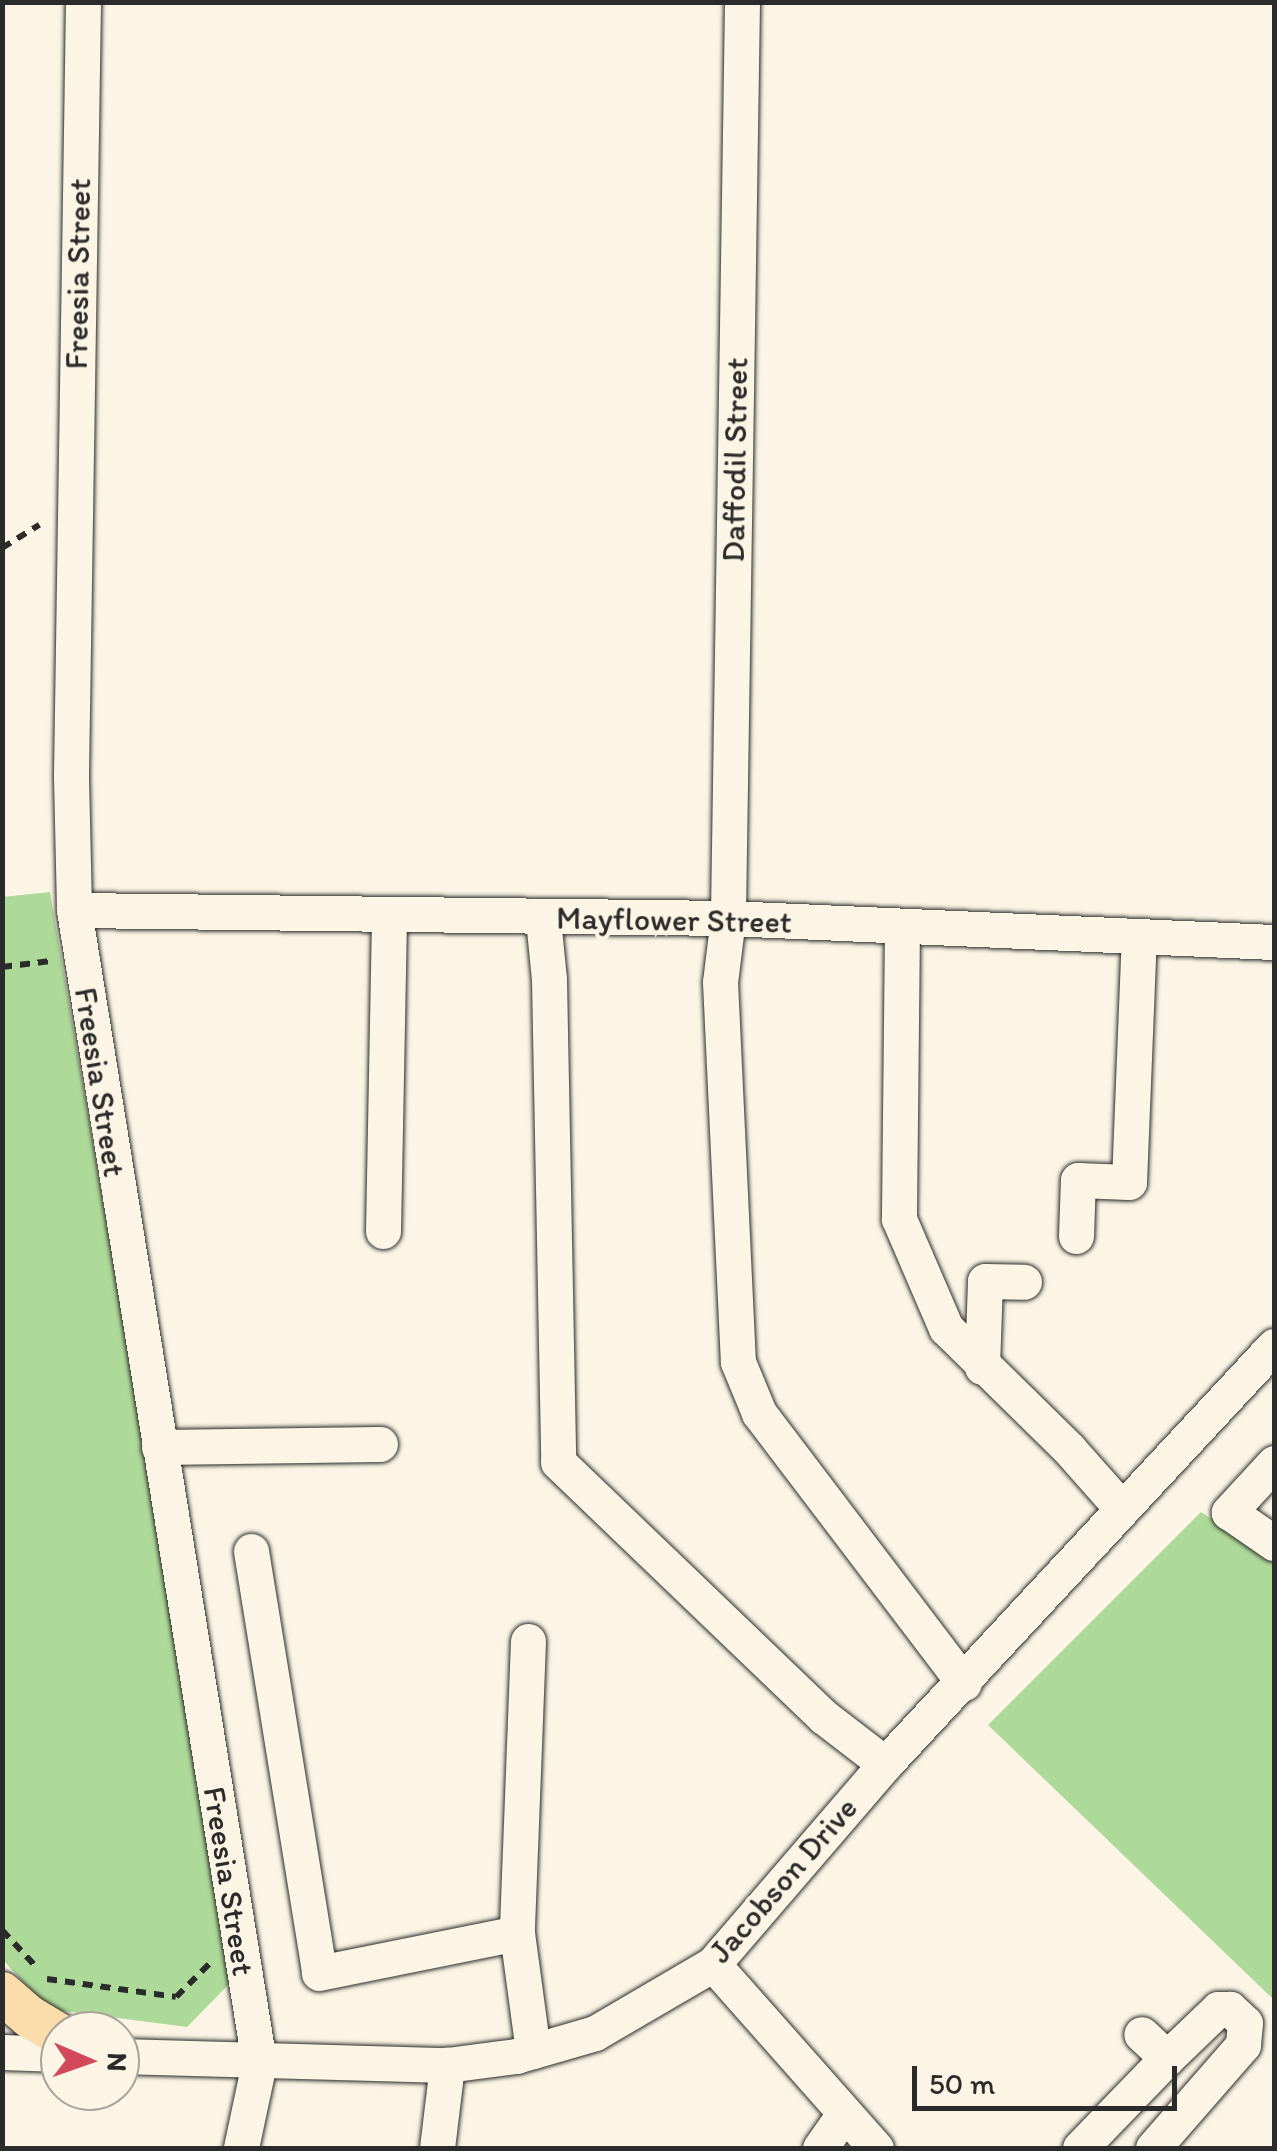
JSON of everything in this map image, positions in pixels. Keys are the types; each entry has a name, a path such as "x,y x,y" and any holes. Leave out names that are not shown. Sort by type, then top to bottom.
{"main road":[{"path":"2,1992 40,2020"}],"street":[{"name":"Freesia Street","path":"82,2 72,739 74,910 259,2063 241,2148"},
{"name":"Daffodil Street","path":"742,2 728,918 721,1002 735,1339 746,1388 758,1412 964,1683"},
{"name":"Mayflower Street","path":"74,910 543,919 728,918 1274,942"},
{"path":"383,1231 389,916"},
{"path":"543,919 549,979 558,1462 824,1717 885,1764"},
{"path":"902,926 899,1219 946,1328 1070,1449 1122,1509"},
{"path":"1076,1236 1078,1180 1129,1182 1138,936"},
{"path":"982,1366 984,1281 1024,1282"},
{"name":"Jacobson Drive","path":"140,2057 447,2065 533,2051 595,2033 714,1964 885,1764 1274,1346"},
{"path":"158,1446 380,1444"},
{"path":"1274,1463 1228,1512 1274,1542"},
{"path":"251,1551 319,1973 517,1932"},
{"path":"528,1641 517,1932 533,2051"},
{"path":"714,1964 876,2148"},
{"path":"1080,2148 1218,2009 1230,2009 1245,2023 1244,2046 1153,2148"},
{"path":"1141,2034 1167,2058"},
{"path":"2,2052 40,2053"},
{"path":"437,2148 447,2065"},
{"path":"820,2148 844,2114"}],"path":[{"path":"2,1930 49,1981 176,1998 200,1973"}],"green space":[{"path":"50,892 235,1978 187,2027 140,2021 140,2011 48,2009 3,1960 2,897"},
{"path":"1201,1512 1274,1559 1274,2000 988,1725"}]}
